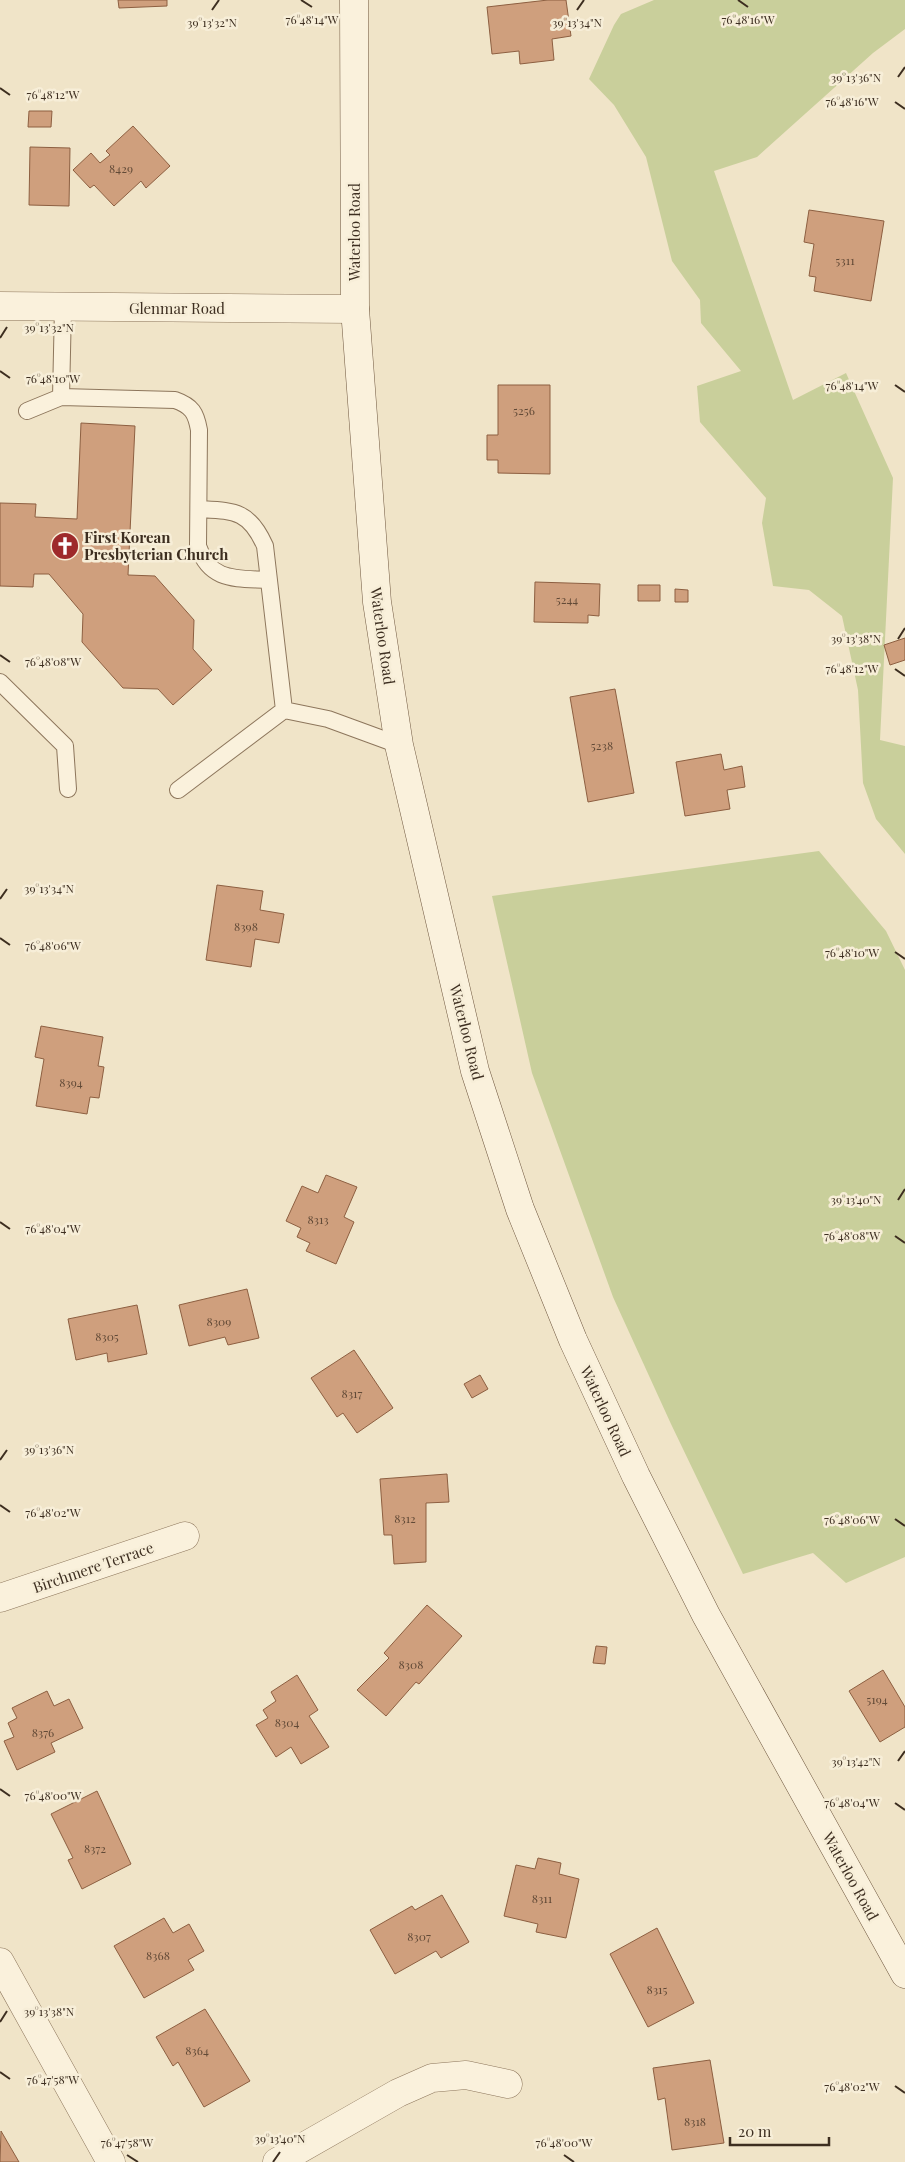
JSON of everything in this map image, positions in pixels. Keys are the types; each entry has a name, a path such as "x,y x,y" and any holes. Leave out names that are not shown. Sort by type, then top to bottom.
{"main road":[{"name":"Waterloo Road","path":"354,0 354,308 378,602 398,745 475,1071 520,1209 570,1331 636,1476 706,1615 905,1974"},
{"name":"Glenmar Road","path":"0,306 354,308"},
{"name":"Birchmere Terrace","path":"0,1598 186,1536"},
{"path":"0,1962 111,2162"},
{"path":"277,2162 398,2093 432,2078 466,2075 508,2084"}],"lane":[{"path":"61,397 63,307"},
{"path":"27,411 61,397 175,400 189,405 196,416 199,430 198,546 203,560 213,570 227,577 268,580"},
{"path":"199,509 233,511 257,528 264,546 284,710"},
{"path":"0,682 65,746 68,789"},
{"path":"178,790 284,710 328,719 398,745"}],"green space":[{"path":"654,0 905,0 905,29 873,53 757,157 714,171 793,400 846,373 893,478 880,740 905,746 905,854 876,819 863,783 858,690 842,616 809,590 773,586 762,523 766,498 700,422 697,386 741,371 701,323 700,300 672,261 646,157 614,105 589,79 621,14"},
{"path":"819,851 886,931 905,970 905,1557 846,1583 813,1553 743,1574 613,1297 532,1073 492,896"}],"building":[{"path":"118,0 167,0 167,6 119,8"},
{"path":"548,0 566,0 571,36 552,39 554,60 520,64 519,51 492,54 487,7"},
{"path":"29,111 52,111 51,127 28,127"},
{"path":"133,126 170,166 146,188 141,181 114,206 94,185 90,188 73,170 91,153 100,163 110,155 106,151"},
{"path":"30,147 70,148 69,206 29,205"},
{"path":"809,210 884,221 871,301 814,291 816,277 809,276 814,244 804,242"},
{"path":"498,385 550,385 550,474 498,473 498,460 487,460 487,435 498,435"},
{"name":"First Korean Presbyterian Church","path":"81,423 135,426 128,575 155,576 194,620 193,649 212,670 173,705 158,689 123,688 82,642 83,614 49,574 34,574 33,587 0,586 0,503 36,504 35,517 77,519"},
{"path":"535,582 600,584 599,616 588,615 588,623 534,622"},
{"path":"638,585 660,585 660,601 638,601"},
{"path":"675,589 688,590 688,602 675,602"},
{"path":"905,638 905,660 890,665 884,645"},
{"path":"615,689 634,793 588,802 570,697"},
{"path":"721,754 724,770 742,766 745,787 727,790 730,809 685,816 676,762"},
{"path":"217,885 263,891 260,910 284,914 279,943 255,939 251,967 206,960"},
{"path":"41,1026 103,1037 98,1066 104,1067 99,1098 90,1097 87,1114 36,1106 44,1059 35,1057"},
{"path":"326,1175 357,1187 344,1217 354,1222 336,1264 306,1251 310,1243 297,1237 301,1228 286,1221 302,1186 318,1193"},
{"path":"247,1289 259,1338 228,1345 225,1337 189,1346 179,1305"},
{"path":"137,1305 147,1354 108,1362 107,1353 76,1360 68,1319"},
{"path":"354,1350 393,1408 357,1433 343,1413 337,1417 311,1378"},
{"path":"480,1375 488,1389 472,1398 464,1384"},
{"path":"447,1474 449,1502 426,1503 426,1562 394,1564 392,1535 384,1535 380,1479"},
{"path":"427,1605 462,1636 419,1684 416,1682 386,1716 357,1690 389,1658 384,1653"},
{"path":"596,1646 607,1647 605,1664 593,1663"},
{"path":"883,1670 905,1707 905,1727 880,1742 849,1691"},
{"path":"297,1675 318,1710 309,1716 329,1747 301,1764 291,1747 276,1757 256,1725 268,1718 263,1710 276,1701 271,1692"},
{"path":"47,1691 54,1706 69,1699 83,1728 51,1743 55,1752 17,1770 4,1741 14,1737 8,1723 17,1718 12,1708"},
{"path":"97,1791 131,1864 82,1889 68,1860 73,1858 51,1814"},
{"path":"538,1858 561,1863 559,1874 579,1879 566,1938 536,1932 538,1924 504,1916 516,1865 535,1869"},
{"path":"442,1895 469,1942 441,1958 436,1951 395,1974 370,1930 412,1906 415,1910"},
{"path":"164,1918 173,1933 189,1924 204,1951 188,1960 194,1970 144,1998 114,1946"},
{"path":"657,1928 694,2003 648,2027 610,1954"},
{"path":"205,2009 250,2081 204,2107 178,2062 173,2066 156,2037"},
{"path":"710,2060 724,2143 672,2150 665,2098 658,2100 653,2068"},
{"path":"1,2131 19,2162 0,2162"}],"place":[{"name":"First Korean Presbyterian Church","path":"65,546"}]}
